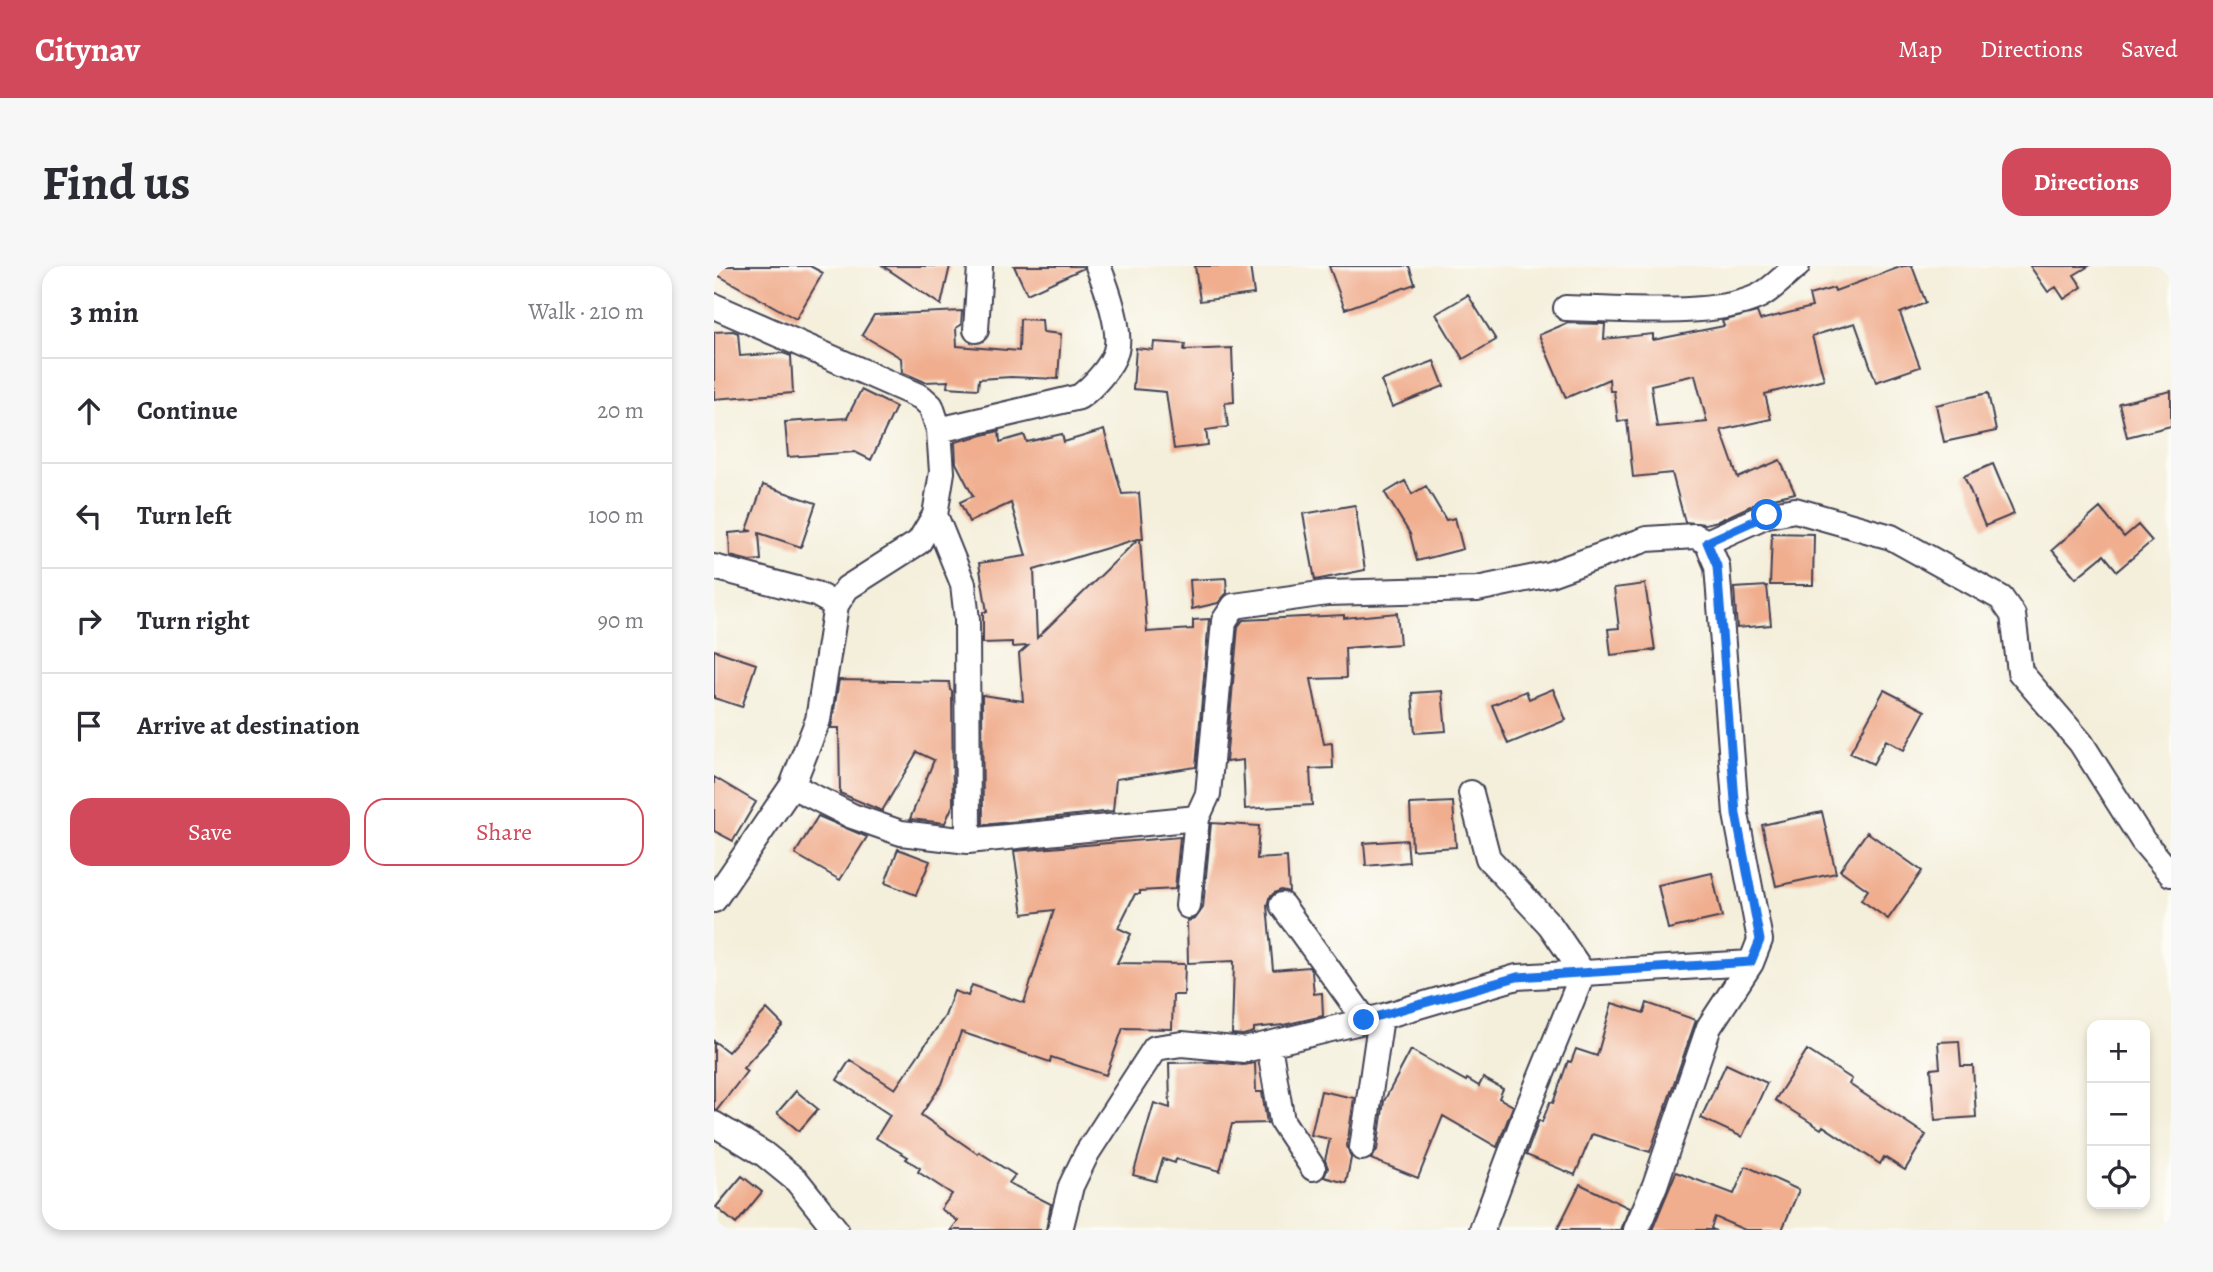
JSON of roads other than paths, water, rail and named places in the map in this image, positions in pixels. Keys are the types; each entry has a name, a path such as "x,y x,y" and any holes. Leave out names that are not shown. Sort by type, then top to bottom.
{"street":[{"path":"976,330 980,266"},
{"path":"939,430 1079,397 1092,388 1116,352 1117,337 1109,292 1098,266"},
{"path":"1566,307 1668,310 1723,306 1760,296 1797,266"},
{"path":"714,306 921,397 931,406 939,430 943,472 934,514 919,541 847,588 836,605 818,720 792,786 714,900"},
{"path":"1707,542 1767,515 1795,510 1891,537 2001,598 2013,615 2020,673 2081,743 2143,841 2171,874"},
{"path":"934,514 963,584 966,608 968,841"},
{"path":"1188,906 1197,818 1209,794 1224,621 1234,606 1327,593 1477,589 1550,574 1647,539 1695,536 1707,542 1717,566 1736,814 1760,940 1751,962 1709,1027 1636,1230"},
{"path":"714,566 816,594 836,605"},
{"path":"792,786 852,817 901,833 968,841 1197,818"},
{"path":"1471,793 1488,858 1550,925 1583,973"},
{"path":"1282,905 1373,1018 1362,1148"},
{"path":"1060,1230 1071,1186 1087,1153 1155,1048 1182,1044 1244,1051 1517,977 1751,962"},
{"path":"1482,1230 1583,973"},
{"path":"1269,1045 1282,1121 1313,1168"},
{"path":"714,1124 764,1154 797,1181 836,1230"}]}
